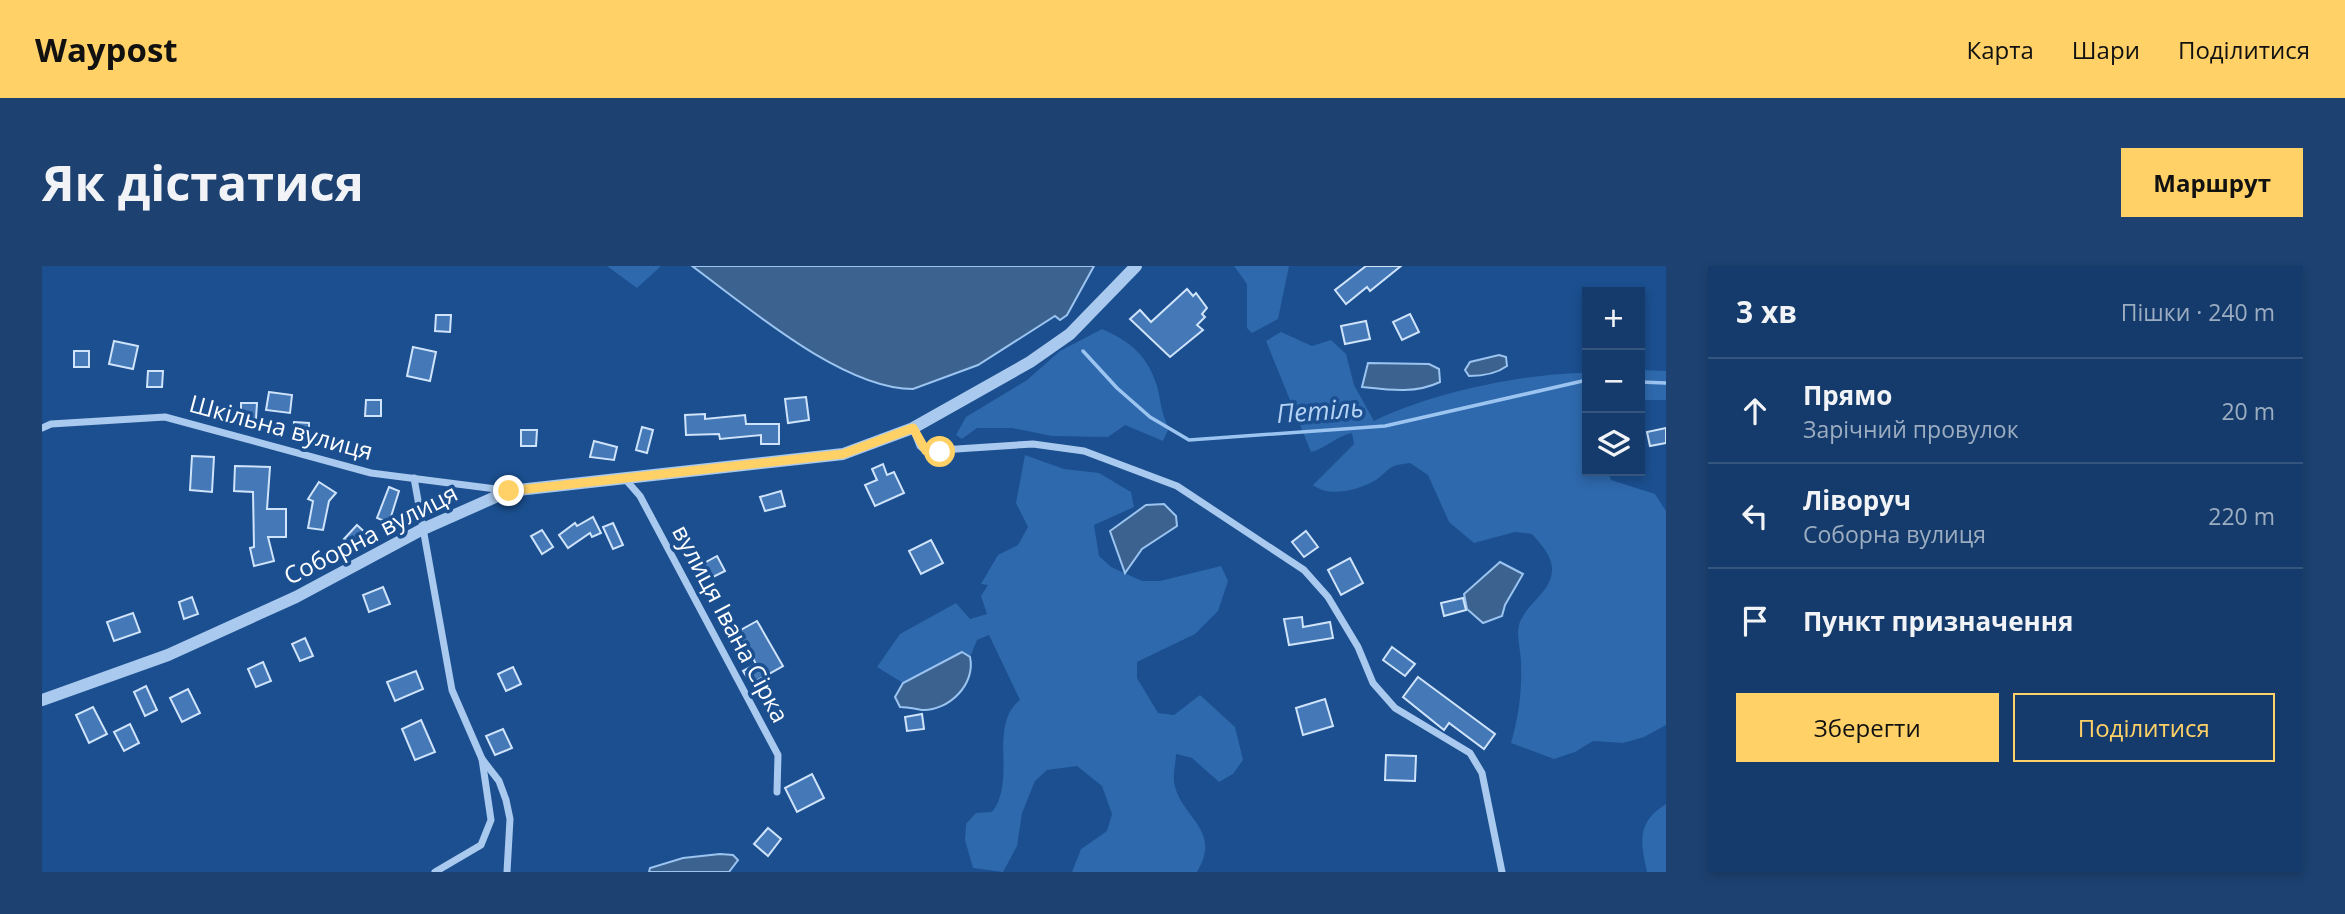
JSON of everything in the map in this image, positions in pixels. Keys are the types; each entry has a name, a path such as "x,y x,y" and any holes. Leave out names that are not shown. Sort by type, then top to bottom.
{"street":[{"name":"Соборна вулиця","path":"42,700 168,655 296,597 421,530 509,491 843,454 913,428 1030,362 1070,334 1136,266"},
{"name":"Шкільна вулиця","path":"42,428 51,424 165,417 371,473 509,491"},
{"path":"913,428 926,451 1033,444 1084,451 1177,486 1304,570 1328,597 1359,647 1373,683 1395,708 1470,753 1482,773 1502,872"},
{"path":"414,478 421,530 452,690 482,759 499,781 506,800 510,819 507,872"},
{"name":"вулиця Івана Сірка","path":"626,480 640,496 778,755 777,792"},
{"path":"435,872 481,845 491,820 482,759"}],"shaded area":[{"path":"607,266 661,266 637,288"},
{"path":"692,266 1094,266 1067,315 1060,320 1055,316 978,365 913,389 886,385 857,376 827,361 769,323"},
{"path":"1234,266 1289,266 1278,319 1252,333 1247,328 1247,284"},
{"path":"1102,329 1129,344 1149,366 1169,428 1163,441 1125,425 1108,437 1052,436 1012,428 977,428 962,439 956,435 966,417 1027,380 1060,351"},
{"path":"1281,332 1312,346 1331,340 1346,354 1354,385 1374,421 1422,402 1478,386 1582,373 1582,476 1610,476 1611,480 1655,494 1666,511 1666,725 1644,737 1623,743 1593,741 1575,752 1554,759 1511,743 1520,693 1519,625 1526,611 1547,586 1552,571 1543,546 1532,534 1515,532 1474,543 1449,522 1428,475 1410,463 1394,466 1376,480 1353,489 1335,492 1313,485 1354,444 1352,433 1311,452 1266,341"},
{"path":"1499,355 1506,357 1507,366 1498,371 1469,376 1465,370 1470,362"},
{"path":"1368,363 1429,364 1439,369 1440,382 1411,390 1362,387"},
{"path":"1645,370 1666,371 1666,400 1645,400"},
{"path":"1025,455 1064,469 1099,473 1131,492 1134,507 1094,525 1099,556 1111,567 1142,581 1160,581 1221,566 1228,581 1218,611 1195,634 1137,662 1137,678 1158,713 1174,715 1200,695 1235,727 1243,760 1233,774 1219,782 1192,758 1176,754 1174,782 1184,805 1203,834 1205,845 1204,857 1197,872 1072,872 1081,849 1107,831 1112,814 1102,786 1077,766 1047,770 1035,781 1022,813 1017,846 1003,872 973,868 965,840 966,824 976,813 992,812 999,799 1006,724 1011,711 1020,700 989,635 977,640 970,657 961,652 903,683 877,667 900,634 956,603 970,619 987,614 981,596 988,585 981,584 998,555 1018,545 1028,527 1016,503"},
{"path":"1164,504 1176,516 1177,526 1142,549 1125,573 1110,531 1146,505"},
{"path":"1500,562 1523,574 1505,605 1502,616 1483,623 1467,609 1464,594"},
{"path":"962,652 970,657 969,677 965,686 951,701 932,709 900,707 895,697 903,683"},
{"path":"1666,804 1666,872 1647,872 1642,842 1645,825"},
{"path":"733,855 738,860 729,872 649,872 650,868 683,858"}],"building":[{"path":"1366,266 1401,266 1370,291 1367,287 1346,304 1335,290"},
{"path":"1187,289 1193,296 1196,293 1207,308 1202,314 1205,317 1197,325 1203,330 1170,357 1130,319 1140,310 1151,322"},
{"path":"1410,314 1419,332 1402,340 1393,322"},
{"path":"436,315 451,315 450,332 435,331"},
{"path":"1366,321 1370,339 1345,344 1341,326"},
{"path":"114,341 138,346 133,369 109,364"},
{"path":"413,347 436,352 430,381 407,376"},
{"path":"74,351 89,351 89,367 74,367"},
{"path":"148,371 163,371 162,387 147,387"},
{"path":"269,392 292,395 290,413 266,410"},
{"path":"806,397 809,420 788,423 785,399"},
{"path":"366,400 381,400 381,416 365,416"},
{"path":"241,403 257,403 256,419 241,419"},
{"path":"705,414 705,419 745,415 746,424 779,424 779,444 761,444 761,435 720,439 719,434 686,435 685,415"},
{"path":"294,422 309,423 309,439 293,439"},
{"path":"642,427 653,430 647,453 636,450"},
{"path":"1666,428 1666,443 1650,446 1647,432"},
{"path":"521,430 537,430 536,446 521,446"},
{"path":"594,441 617,447 614,460 590,457"},
{"path":"192,456 214,457 212,492 190,490"},
{"path":"883,464 887,475 894,472 904,493 875,506 865,485 877,480 872,469"},
{"path":"235,466 270,467 267,509 286,509 286,537 268,537 274,561 254,566 250,548 254,547 253,492 234,491"},
{"path":"319,482 336,493 329,501 323,530 308,528 313,501 308,499"},
{"path":"389,487 399,491 389,523 377,518"},
{"path":"781,491 785,506 765,511 760,497"},
{"path":"593,517 601,533 592,537 590,533 568,548 559,535 575,523 577,526"},
{"path":"613,523 623,545 613,549 603,527"},
{"path":"357,525 368,535 355,549 344,539"},
{"path":"542,530 553,547 542,554 531,536"},
{"path":"1306,531 1318,547 1304,557 1292,542"},
{"path":"931,540 943,563 921,574 909,551"},
{"path":"717,556 725,571 707,580 699,566"},
{"path":"1350,558 1363,583 1341,595 1328,570"},
{"path":"383,587 390,604 369,612 363,595"},
{"path":"192,597 198,614 184,619 179,602"},
{"path":"1463,598 1466,610 1444,616 1441,603"},
{"path":"133,613 140,632 114,641 107,622"},
{"path":"1302,617 1303,627 1330,622 1333,638 1289,645 1284,619"},
{"path":"757,621 783,666 751,684 743,671 756,664 739,631"},
{"path":"305,638 313,656 300,661 292,644"},
{"path":"1392,647 1415,664 1405,676 1383,660"},
{"path":"263,662 271,681 256,687 248,669"},
{"path":"513,667 521,684 506,691 498,674"},
{"path":"416,671 423,689 395,701 387,682"},
{"path":"1418,677 1495,734 1484,749 1449,723 1444,730 1403,697"},
{"path":"146,686 157,710 145,716 134,692"},
{"path":"188,689 200,713 182,722 170,698"},
{"path":"1325,699 1333,726 1303,735 1296,708"},
{"path":"93,707 107,734 89,743 76,715"},
{"path":"922,714 924,729 907,731 905,717"},
{"path":"421,720 435,752 415,760 402,729"},
{"path":"130,724 139,743 124,751 114,732"},
{"path":"503,729 512,748 495,755 486,736"},
{"path":"1386,755 1416,756 1415,781 1385,780"},
{"path":"812,774 824,798 797,812 785,788"},
{"path":"768,828 781,839 768,856 754,844"}],"waterway":[{"name":"Петіль","path":"1083,351 1117,388 1150,417 1189,440 1385,426 1582,381"},
{"name":"Петіль","path":"1645,382 1666,383"}],"route":[{"path":"509,491 843,454 913,428 920,446 926,451 940,452"}]}
